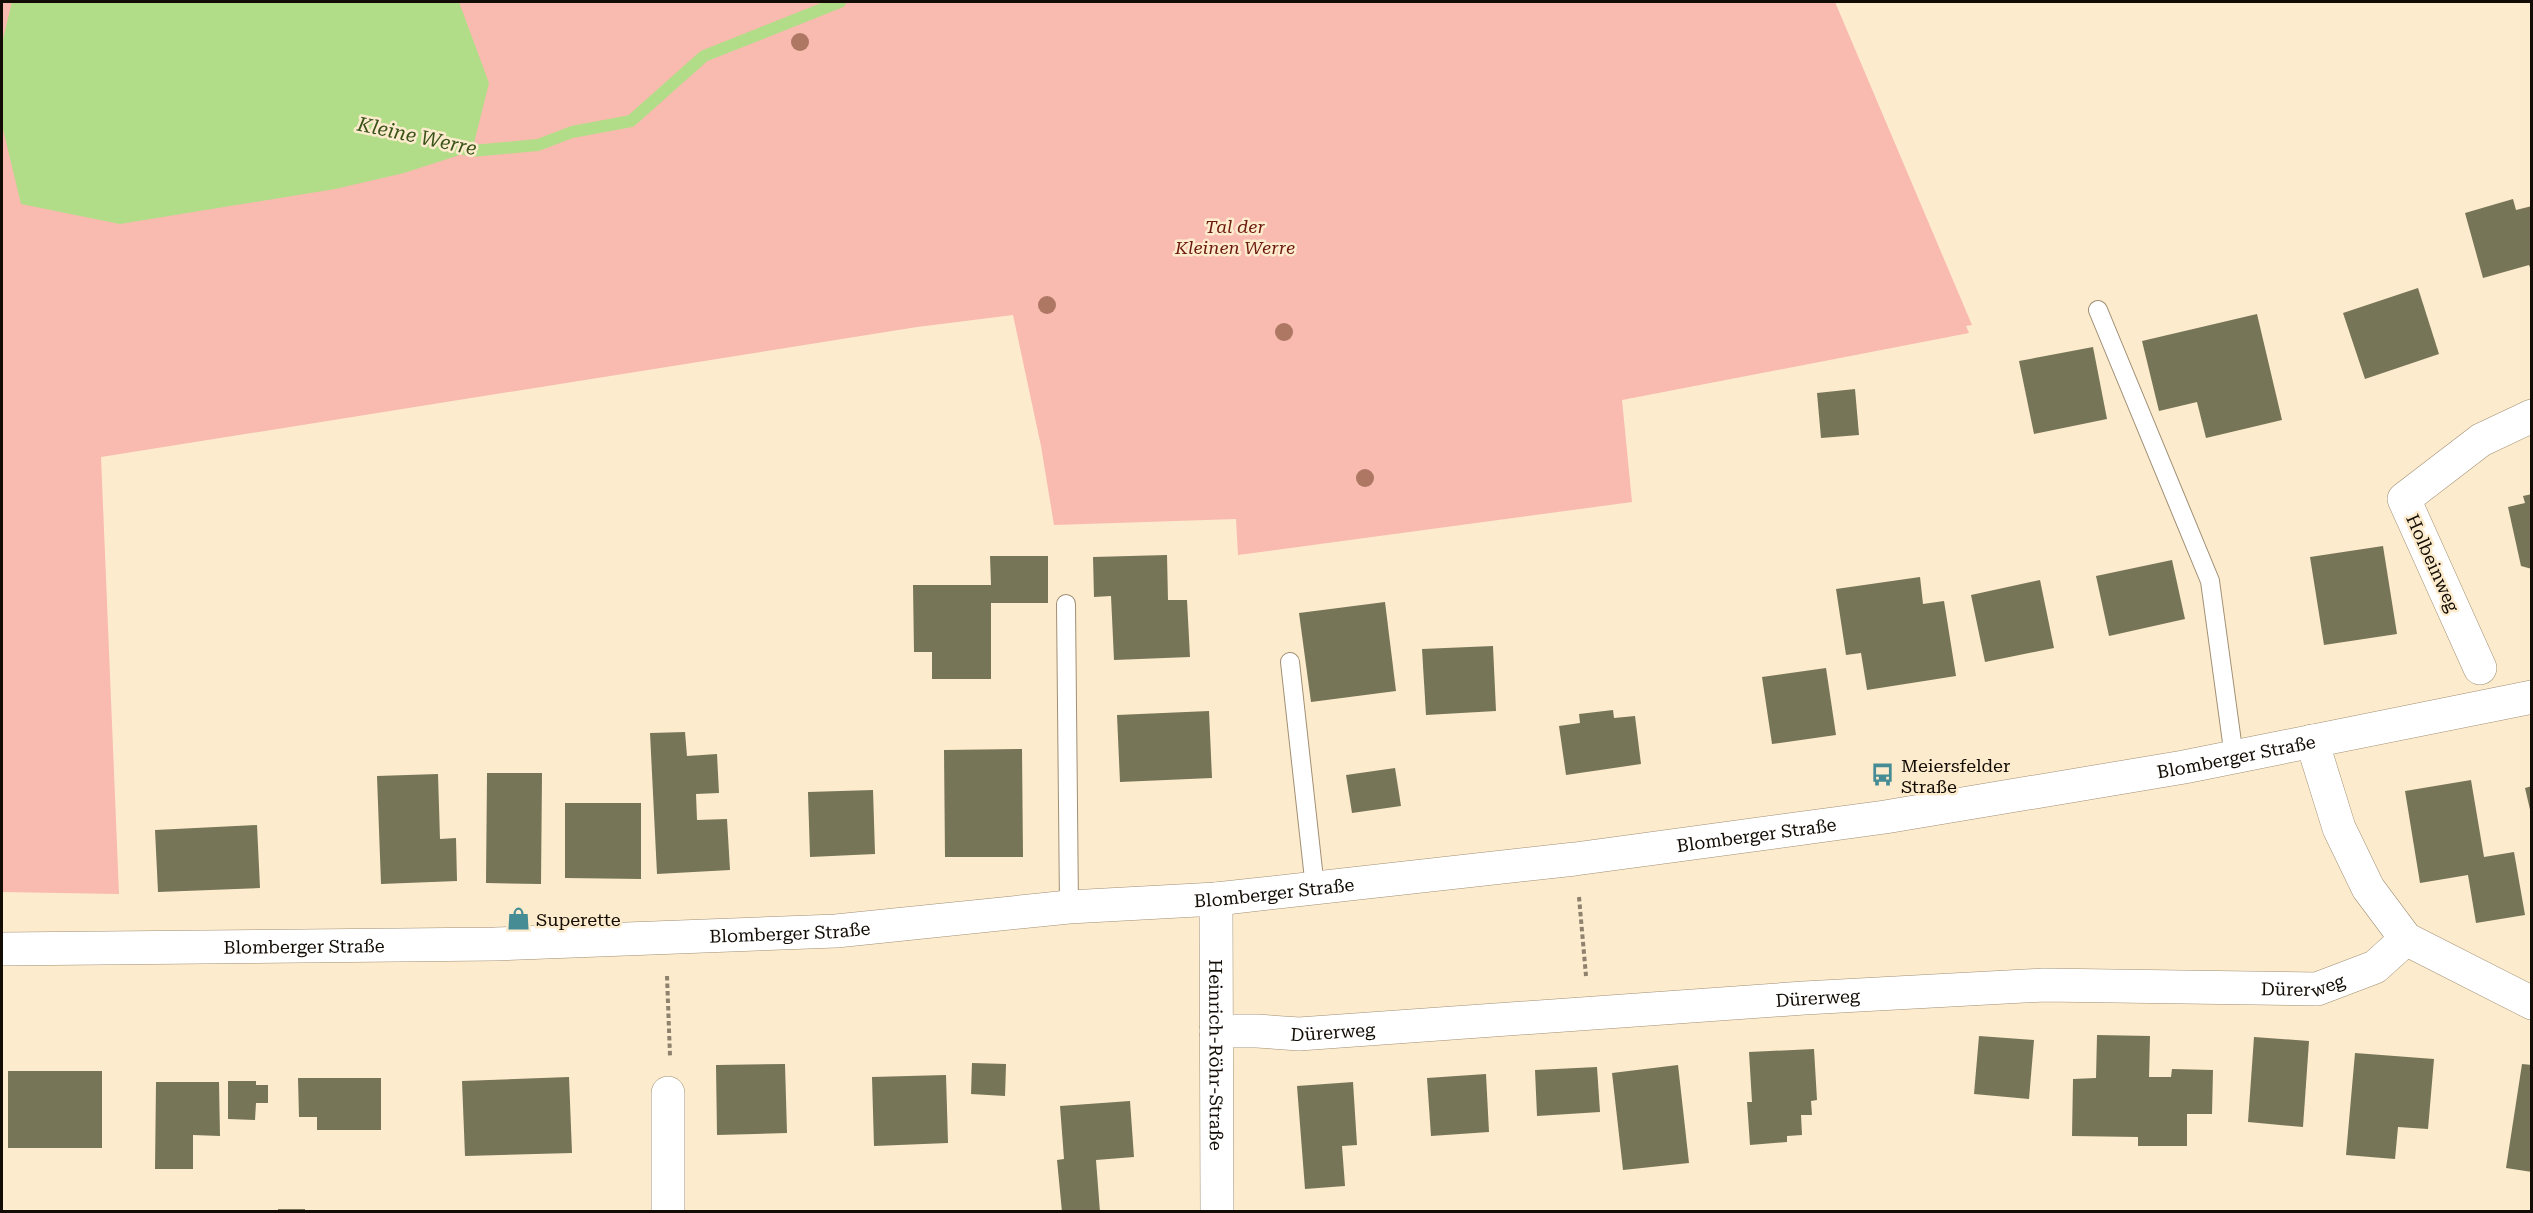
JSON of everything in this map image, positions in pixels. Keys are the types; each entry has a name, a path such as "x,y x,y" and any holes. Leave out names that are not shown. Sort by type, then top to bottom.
{"street":[{"name":"Holbeinweg","path":"2480,668 2404,499 2481,440 2532,416"},
{"name":"Blomberger Straße","path":"2,949 495,944 836,931 1070,907 1216,898 1575,859 1885,817 2234,757 2532,697"},
{"path":"2312,741 2339,828 2368,888 2406,939 2532,1003"},
{"name":"Heinrich-Röhr-Straße","path":"1216,898 1217,1212"},
{"name":"Dürerweg","path":"1216,1031 1299,1034 1804,998 2044,985 2317,989 2375,967 2406,939"},
{"path":"668,1093 668,1212"}],"lane":[{"path":"2098,310 2210,581 2234,757"},
{"path":"1066,604 1070,907"},
{"path":"1290,662 1315,888"}],"path":[{"path":"1575,859 1590,1013"},
{"path":"667,936 670,1069 668,1093"}],"green space":[{"name":"Tal der Kleinen Werre","path":"2,2 1835,2 1972,325 1966,326 1969,333 1622,400 1632,502 1238,555 1236,519 1054,525 1041,446 1013,315 917,327 101,457 119,894 2,892"}],"water":[{"path":"12,2 459,2 489,83 472,151 404,173 335,189 120,224 21,204 3,129 3,39"}],"building":[{"path":"2513,199 2516,210 2532,206 2532,273 2529,265 2483,278 2465,213"},
{"path":"2418,288 2439,354 2365,379 2343,313"},
{"path":"2257,314 2282,420 2206,438 2197,402 2159,411 2142,341"},
{"path":"2093,347 2107,419 2034,434 2019,361"},
{"path":"1855,389 1859,435 1821,438 1817,393"},
{"path":"2532,494 2532,569 2521,566 2508,507 2525,503 2523,496"},
{"path":"2383,546 2397,634 2324,645 2310,557"},
{"path":"1167,555 1168,600 1187,600 1190,657 1114,660 1111,596 1094,597 1093,557"},
{"path":"990,556 1048,556 1048,603 991,603 991,679 932,679 932,652 914,652 913,585 991,585"},
{"path":"2172,560 2185,619 2109,636 2096,576"},
{"path":"1920,577 1923,604 1944,601 1956,676 1867,690 1861,653 1846,655 1836,589"},
{"path":"2040,580 2054,648 1985,662 1971,595"},
{"path":"1385,602 1396,691 1311,702 1299,613"},
{"path":"1493,646 1496,711 1426,715 1422,649"},
{"path":"1826,668 1836,735 1772,744 1762,677"},
{"path":"1613,710 1614,718 1635,716 1641,764 1566,775 1559,726 1580,723 1579,714"},
{"path":"1209,711 1212,778 1120,782 1117,715"},
{"path":"685,732 687,756 717,754 719,793 696,794 697,820 727,819 730,870 657,874 650,733"},
{"path":"1022,749 1023,857 945,857 944,750"},
{"path":"1395,768 1401,806 1352,813 1346,775"},
{"path":"487,773 542,773 541,884 486,883"},
{"path":"438,774 440,839 456,838 457,881 381,884 377,776"},
{"path":"2471,780 2484,857 2514,852 2525,915 2476,923 2468,875 2420,883 2405,791"},
{"path":"2532,786 2532,814 2531,814 2525,788"},
{"path":"873,790 875,854 810,857 808,792"},
{"path":"565,803 641,803 641,879 565,878"},
{"path":"257,825 260,888 158,892 155,830"},
{"path":"2097,1035 2150,1036 2149,1077 2171,1077 2172,1069 2213,1070 2212,1114 2187,1114 2187,1146 2138,1146 2138,1137 2072,1136 2073,1079 2096,1078"},
{"path":"1979,1036 2034,1040 2029,1099 1974,1094"},
{"path":"2254,1037 2309,1041 2303,1127 2248,1122"},
{"path":"1814,1049 1817,1100 1811,1101 1812,1115 1801,1115 1802,1135 1787,1136 1787,1142 1750,1145 1747,1102 1752,1102 1749,1052"},
{"path":"2355,1053 2434,1059 2428,1129 2398,1127 2395,1159 2346,1155"},
{"path":"972,1063 1006,1064 1005,1096 971,1094"},
{"path":"785,1064 787,1133 717,1135 716,1065"},
{"path":"2522,1064 2532,1065 2532,1172 2506,1168"},
{"path":"1678,1065 1689,1163 1623,1170 1612,1073"},
{"path":"1597,1067 1600,1112 1537,1116 1535,1070"},
{"path":"8,1071 102,1071 102,1148 8,1148"},
{"path":"1486,1074 1489,1132 1431,1136 1427,1078"},
{"path":"946,1075 948,1143 874,1146 872,1077"},
{"path":"569,1077 572,1153 465,1156 462,1081"},
{"path":"298,1078 381,1078 381,1130 317,1130 317,1117 299,1117"},
{"path":"228,1081 256,1081 256,1085 268,1085 268,1103 256,1103 255,1120 228,1119"},
{"path":"156,1082 219,1082 220,1136 193,1135 193,1169 155,1169"},
{"path":"1353,1082 1357,1145 1342,1146 1345,1186 1305,1189 1297,1086"},
{"path":"1130,1101 1134,1157 1096,1160 1100,1212 1062,1212 1057,1160 1064,1159 1060,1106"},
{"path":"278,1209 305,1209 305,1212 278,1212"}],"waterway":[{"name":"Kleine Werre","path":"458,148 472,151 538,145 572,132 631,121 704,56 840,2"}],"place":[{"name":"Meiersfelder Straße","path":"1883,775"},
{"name":"Superette","path":"518,919"}]}
